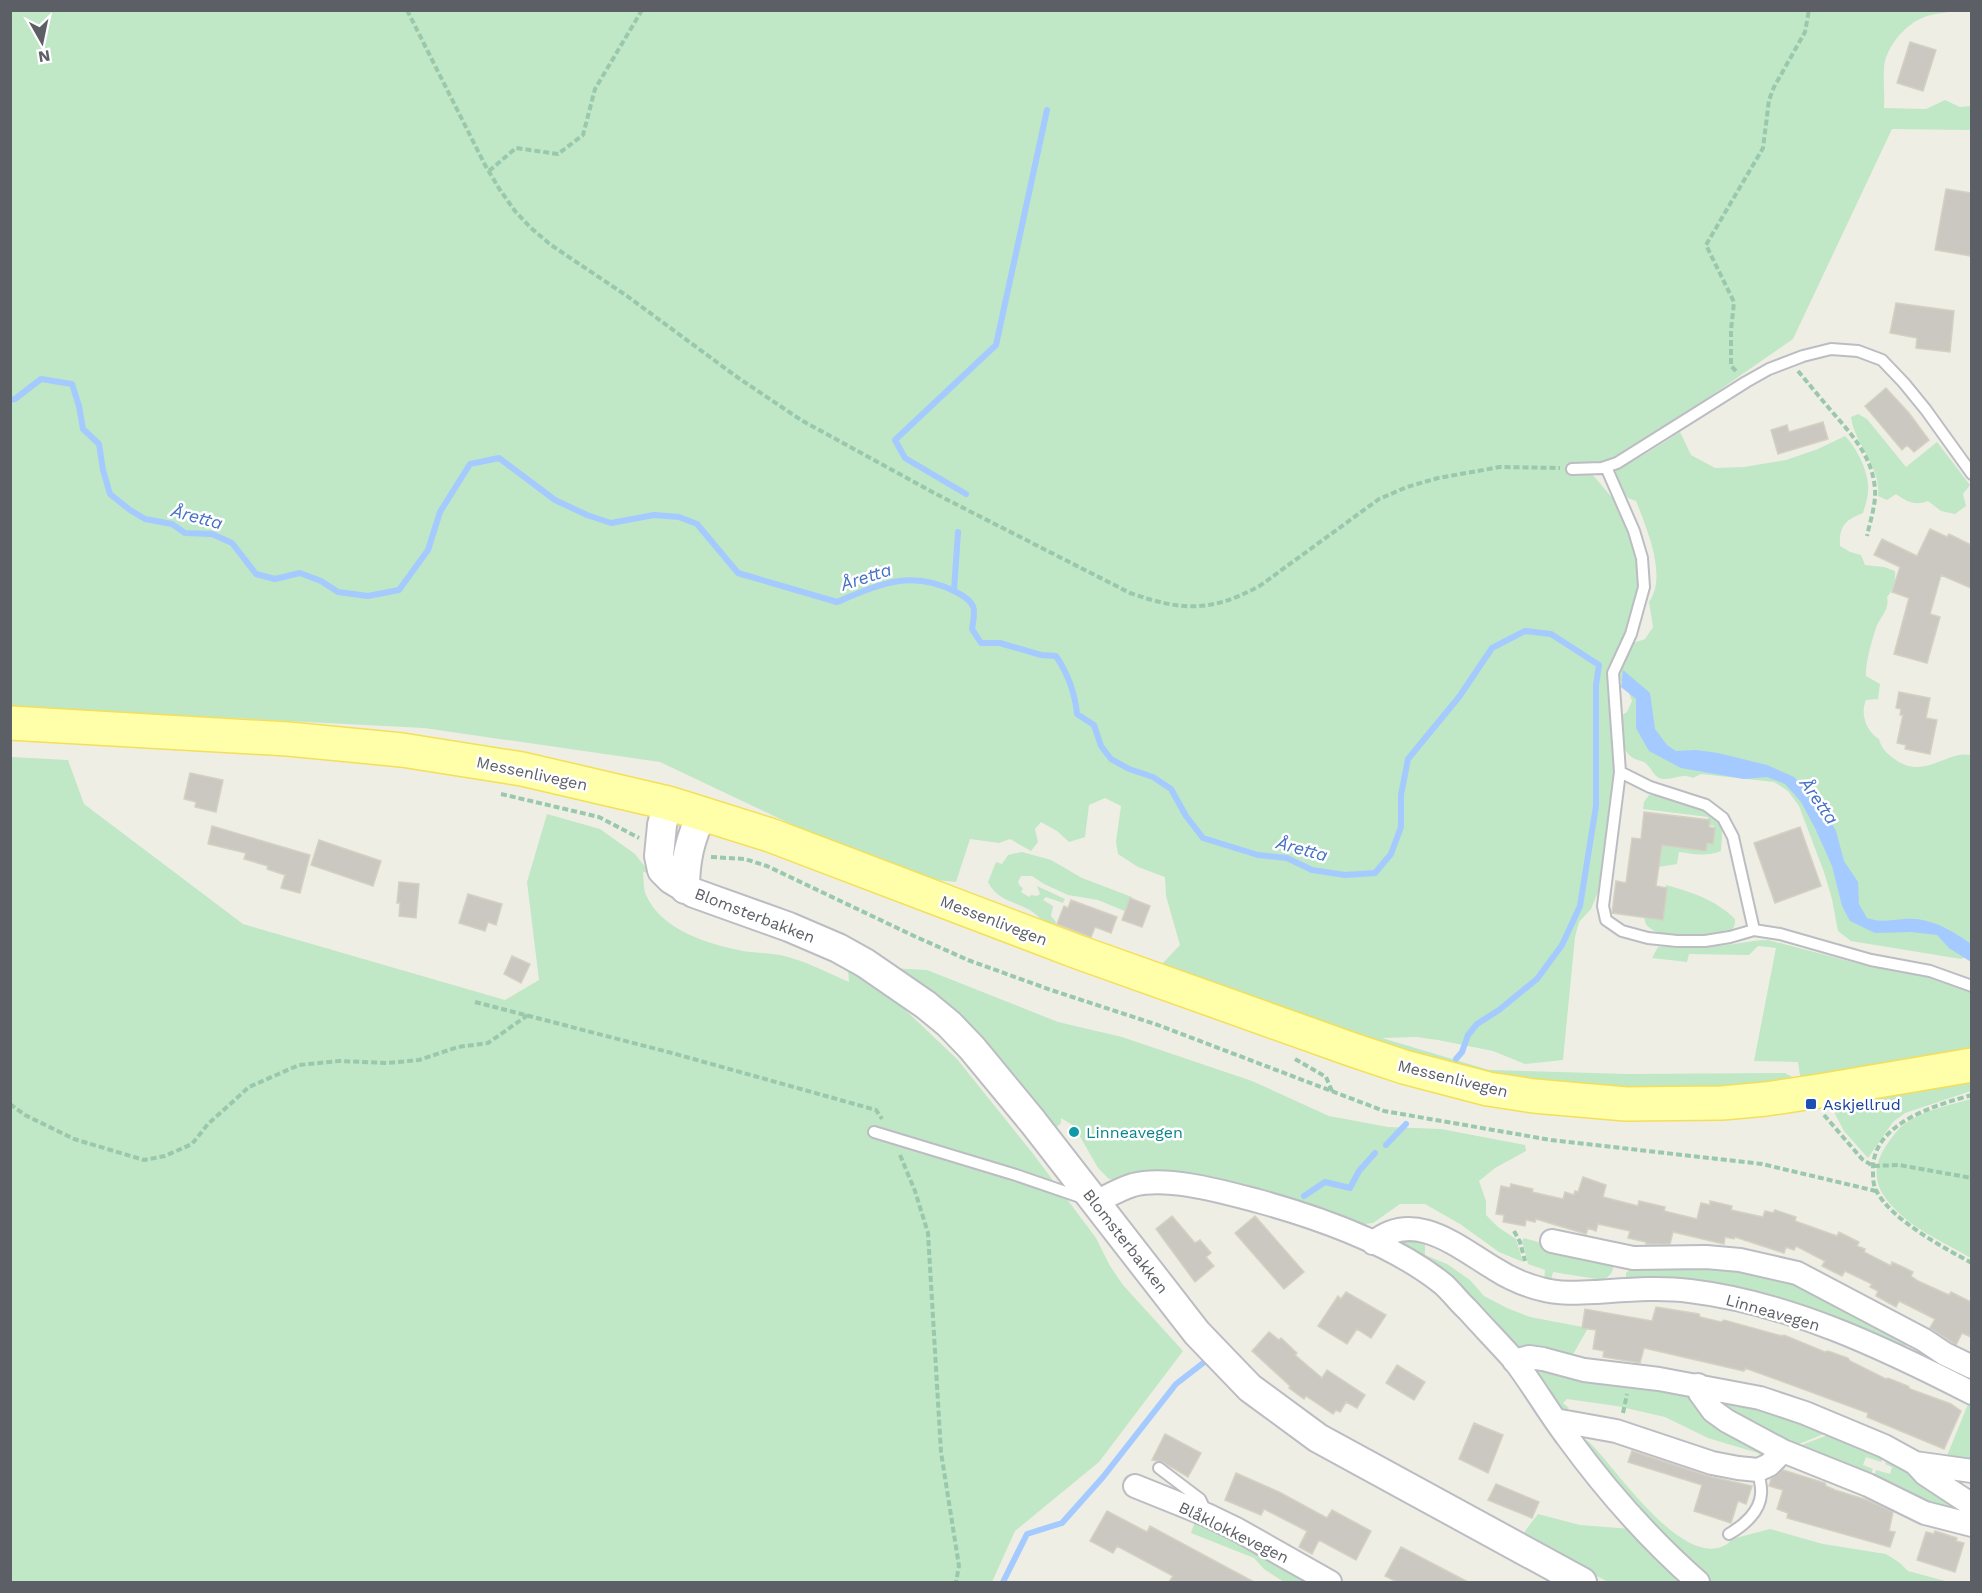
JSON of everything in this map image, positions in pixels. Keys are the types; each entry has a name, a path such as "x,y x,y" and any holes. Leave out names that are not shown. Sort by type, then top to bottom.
{"main road":[{"name":"Messenlivegen","path":"10,723 288,740 402,750 522,769 668,802 703,812 1078,952 1353,1050 1404,1067 1488,1089 1626,1104 1722,1102 1808,1093 1971,1065"}],"street":[{"name":"Blomsterbakken","path":"668,802 662,825 659,856 662,870 685,889 789,927 838,948 865,963 926,1005 949,1024 972,1048 1096,1202 1197,1333 1241,1380 1280,1412 1318,1438 1582,1582"},
{"name":"Blomsterbakken","path":"685,889 687,851 692,834 703,812"},
{"path":"1096,1202 1136,1185 1178,1184 1236,1195 1302,1213 1336,1225 1397,1254 1443,1285 1514,1361 1555,1420 1635,1520 1671,1559 1698,1582"},
{"name":"Linneavegen","path":"1373,1243 1387,1232 1407,1228 1422,1230 1458,1246 1517,1281 1554,1292 1663,1288 1692,1291 1760,1305 1868,1343 1971,1393"},
{"path":"1552,1241 1633,1258 1706,1257 1740,1260 1797,1273 1971,1367"},
{"path":"1605,1291 1633,1258"},
{"path":"1933,1373 1945,1354"},
{"path":"1514,1361 1529,1357 1543,1359 1584,1370 1659,1379 1760,1398 1805,1413 1884,1446 1915,1463 1925,1474 1971,1505"},
{"path":"1698,1386 1704,1401 1713,1411 1783,1451 1868,1485 1925,1513 1971,1525"},
{"path":"1555,1420 1616,1431 1712,1463 1758,1470 1769,1465 1783,1451"},
{"path":"1915,1463 1971,1471"},
{"name":"Blåklokkevegen","path":"1135,1486 1207,1515 1274,1549 1330,1582"}],"lane":[{"path":"1572,469 1606,467 1617,463 1746,382 1790,361 1831,348 1858,351 1882,360 1926,410 1971,474"},
{"path":"1606,467 1634,531 1642,558 1644,587 1630,634 1613,673 1620,772 1603,906 1606,920 1622,931 1648,938 1677,941 1705,941 1754,930 1780,934 1871,960 1929,971 1971,986"},
{"path":"1620,772 1650,787 1706,805 1723,818 1733,837 1754,930"},
{"path":"874,1132 1096,1202"},
{"path":"1159,1468 1200,1499 1207,1515"},
{"path":"1729,1534 1740,1528 1752,1516 1757,1505 1761,1495 1758,1470"}],"path":[{"path":"407,10 489,171 515,211 551,245 627,296 737,377 801,420 1130,593 1156,602 1186,607 1217,605 1240,597 1280,572 1379,498 1407,487 1438,478 1500,467 1572,469"},
{"path":"489,171 516,148 558,154 584,135 595,88 642,10"},
{"path":"1746,382 1731,366 1734,302 1706,245 1763,148 1769,100 1805,32 1809,10"},
{"path":"1790,361 1849,430 1863,450 1871,470 1875,490 1867,536"},
{"path":"491,792 599,817 640,838"},
{"path":"475,1002 876,1110 893,1137 915,1191 928,1233 941,1452 959,1566 956,1582"},
{"path":"10,1104 26,1115 74,1139 144,1160 165,1156 192,1144 208,1124 249,1087 299,1065 339,1061 387,1063 419,1060 458,1047 488,1043 528,1015"},
{"path":"1971,1095 1935,1106 1904,1120 1878,1148 1873,1166 1873,1182 1876,1191 1887,1206 1910,1225 1971,1263"},
{"path":"1814,1112 1825,1115 1862,1159 1873,1166 1899,1165 1971,1178"},
{"path":"1514,1231 1520,1242 1525,1261 1524,1269 1517,1281"}],"green space":[{"path":"10,11 1955,11 1922,18 1906,29 1895,41 1885,63 1884,108 1926,109 1945,100 1960,107 1971,106 1971,130 1892,129 1793,339 1653,436 1592,474 1619,506 1636,553 1639,590 1632,618 1612,665 1609,678 1615,753 1612,806 1598,892 1591,909 1579,922 1575,937 1563,1060 1525,1064 1493,1051 1438,1040 1416,1037 1382,1038 1489,1070 1627,1074 1785,1073 1801,1082 1798,1062 1754,1061 1776,948 1758,946 1749,955 1689,954 1687,962 1652,958 1658,947 1716,946 1768,940 1856,963 1954,982 1971,992 1971,1051 1860,1073 1739,1092 1670,1095 1567,1090 1460,1072 1427,1064 1170,970 1162,964 1180,945 1166,896 1165,877 1138,867 1118,854 1116,842 1121,806 1105,798 1089,805 1085,837 1069,842 1057,831 1041,822 1035,829 1038,842 1031,851 1010,839 999,843 970,839 956,882 910,877 844,852 799,833 793,825 660,762 424,728 154,714 144,721 11,712"},
{"path":"1858,414 1867,419 1906,467 1937,442 1970,485 1963,494 1966,506 1955,514 1941,511 1928,501 1911,502 1896,494 1887,500 1878,496 1876,475 1853,427 1851,417"},
{"path":"1680,432 1691,455 1715,468 1744,467 1786,460 1818,449 1845,436 1857,452 1867,478 1868,495 1863,513 1844,525 1840,546 1861,555 1865,565 1895,571 1893,588 1887,597 1886,609 1874,633 1869,652 1866,676 1880,684 1878,699 1866,700 1864,705 1865,722 1874,736 1879,739 1884,750 1904,765 1924,766 1952,757 1971,755 1971,954 1961,959 1851,941 1838,931 1824,872 1799,806 1788,791 1774,782 1701,774 1693,778 1686,776 1661,779 1644,762 1630,756 1626,751 1622,741 1619,717 1627,712 1632,701 1626,685 1617,677 1630,644 1645,639 1653,627 1649,602 1654,591 1656,565 1650,538 1636,501 1624,495 1598,473 1630,462"},
{"path":"11,757 68,760 84,804 243,924 505,1000 539,980 527,882 547,814 600,829 635,854 650,873 643,872 646,895 653,907 674,926 715,944 798,960 849,982 848,969 900,1005 957,1059 1034,1155 1096,1238 1110,1266 1123,1285 1183,1351 1099,1462 1015,1531 992,1582 11,1582"},
{"path":"1649,795 1688,803 1715,817 1722,829 1721,851 1705,854 1679,852 1677,864 1658,867 1661,844 1712,841 1714,826 1708,825 1708,817 1643,809 1644,802"},
{"path":"1022,852 1051,860 1082,878 1132,897 1127,912 1098,900 1068,895 1032,876 1021,876 1018,882 1023,888 1021,892 1029,897 1040,894 1037,886 1065,899 1063,903 1046,897 1043,900 1053,906 1051,916 1056,922 1055,928 1047,929 1033,912 1008,901 988,882 996,862 1002,864 1008,855"},
{"path":"1666,885 1694,894 1720,907 1735,919 1734,927 1723,934 1702,937 1666,935 1650,928 1644,916 1662,918"},
{"path":"889,968 927,970 1058,1022 1122,1037 1252,1081 1329,1116 1388,1127 1441,1129 1525,1145 1526,1151 1495,1168 1479,1181 1486,1201 1486,1215 1498,1227 1516,1239 1523,1262 1499,1252 1460,1224 1425,1204 1400,1204 1373,1223 1357,1225 1109,1179 1098,1168 1074,1126 1061,1118 1061,1123 1056,1128"},
{"path":"1971,1078 1971,1091 1905,1113 1893,1122 1868,1158 1844,1131 1835,1114 1837,1108 1842,1105 1883,1093"},
{"path":"1971,1099 1971,1258 1921,1230 1902,1216 1887,1200 1878,1185 1877,1169 1883,1152 1903,1125 1929,1111"},
{"path":"1524,1238 1613,1264 1612,1272 1603,1280 1553,1272 1550,1284 1544,1282 1545,1270 1528,1264 1522,1240"},
{"path":"1425,1239 1425,1255 1447,1264 1470,1280 1484,1296 1530,1317 1588,1328 1572,1356 1514,1350 1401,1249 1399,1240"},
{"path":"1638,1263 1709,1263 1798,1278 1911,1340 1900,1353 1626,1280 1626,1273"},
{"path":"1525,1365 1692,1390 1768,1455 1760,1460 1761,1456 1758,1453 1708,1438 1665,1417 1617,1406 1567,1399 1563,1403 1569,1408 1563,1412"},
{"path":"1711,1396 1742,1400 1831,1431 1789,1448 1756,1431"},
{"path":"1971,1397 1971,1468 1944,1463"},
{"path":"1836,1432 1885,1454 1881,1462 1866,1457 1863,1465 1873,1469 1868,1482 1791,1449"},
{"path":"1574,1433 1591,1444 1633,1493 1669,1528 1687,1541 1704,1548 1721,1547 1732,1539 1770,1529 1823,1544 1886,1554 1908,1571 1949,1582 1705,1582 1692,1573"},
{"path":"1890,1456 1914,1469 1971,1521 1872,1483 1876,1470 1890,1474 1892,1467 1885,1464"},
{"path":"1538,1514 1580,1525 1632,1529 1692,1582 1608,1582 1522,1535"},
{"path":"1197,1516 1318,1582 1284,1582 1264,1569 1254,1558 1191,1533"}],"water":[{"path":"1623,670 1650,693 1655,729 1667,745 1676,751 1696,750 1718,753 1767,765 1794,777 1822,806 1836,831 1844,861 1858,882 1859,904 1867,918 1882,921 1914,919 1941,926 1971,944 1971,962 1949,948 1937,935 1911,932 1875,933 1850,921 1842,906 1832,866 1815,828 1801,802 1785,784 1767,777 1744,779 1681,768 1649,751 1636,728 1636,699 1621,687"}],"building":[{"path":"1910,42 1936,50 1923,91 1897,83"},
{"path":"1946,189 1971,193 1971,256 1935,250"},
{"path":"1896,303 1954,311 1950,352 1916,348 1917,338 1890,333"},
{"path":"1886,388 1929,440 1914,452 1907,445 1902,450 1865,406"},
{"path":"1823,422 1828,439 1778,454 1771,430 1787,425 1789,432"},
{"path":"1930,529 1947,537 1949,534 1971,545 1971,588 1941,575 1930,614 1940,617 1927,663 1894,654 1909,598 1892,592 1900,567 1874,555 1882,539 1917,556"},
{"path":"1899,692 1930,698 1926,718 1937,720 1930,754 1905,749 1906,745 1897,743 1903,715 1900,715 1901,709 1896,708"},
{"path":"190,773 223,780 216,812 195,807 196,802 184,799"},
{"path":"1644,812 1710,820 1709,827 1715,828 1713,844 1707,843 1706,851 1662,845 1656,886 1667,888 1663,920 1612,913 1616,881 1626,883 1632,838 1641,839"},
{"path":"212,826 310,855 300,893 281,888 285,875 267,869 268,866 244,859 246,853 208,844"},
{"path":"1800,827 1821,886 1775,903 1754,843"},
{"path":"319,840 381,861 373,886 311,865"},
{"path":"399,882 419,884 416,918 399,916 400,903 397,903"},
{"path":"468,894 502,904 496,925 488,922 485,931 459,923"},
{"path":"1130,898 1150,906 1142,927 1122,920"},
{"path":"1071,900 1117,917 1111,933 1095,927 1091,937 1057,924 1064,906 1068,908"},
{"path":"512,956 530,964 521,983 504,974"},
{"path":"1583,1177 1606,1185 1603,1197 1638,1206 1639,1201 1665,1207 1664,1211 1697,1219 1701,1203 1710,1205 1710,1201 1732,1206 1731,1210 1763,1217 1765,1211 1773,1213 1775,1210 1796,1217 1795,1221 1837,1236 1839,1232 1859,1242 1857,1246 1865,1249 1864,1252 1891,1266 1892,1262 1913,1272 1911,1276 1918,1281 1949,1295 1951,1292 1971,1302 1971,1337 1962,1333 1956,1345 1930,1328 1935,1319 1899,1301 1896,1307 1876,1296 1878,1291 1870,1287 1872,1284 1845,1271 1842,1276 1822,1266 1825,1261 1796,1246 1794,1250 1786,1247 1784,1253 1735,1237 1734,1239 1725,1237 1724,1244 1673,1232 1670,1244 1646,1244 1646,1242 1628,1238 1630,1231 1598,1224 1596,1231 1588,1228 1586,1234 1536,1219 1535,1222 1526,1220 1525,1226 1503,1222 1504,1215 1496,1214 1501,1186 1510,1188 1511,1184 1533,1189 1532,1192 1563,1199 1565,1192 1574,1195 1575,1191 1578,1192"},
{"path":"1172,1216 1195,1243 1200,1240 1211,1253 1206,1257 1214,1266 1195,1282 1156,1229"},
{"path":"1255,1216 1304,1272 1284,1289 1235,1233"},
{"path":"1346,1292 1386,1315 1371,1338 1357,1329 1347,1344 1318,1326 1338,1296 1341,1299"},
{"path":"1656,1307 1699,1314 1700,1317 1721,1322 1724,1320 1784,1335 1825,1352 1848,1358 1886,1379 1951,1404 1961,1411 1944,1449 1867,1417 1868,1413 1745,1368 1744,1371 1644,1348 1640,1363 1603,1357 1604,1351 1593,1349 1596,1330 1582,1328 1585,1309 1652,1321"},
{"path":"1269,1332 1279,1340 1281,1338 1297,1353 1295,1355 1322,1378 1327,1370 1365,1395 1357,1408 1346,1402 1340,1412 1336,1410 1333,1414 1306,1396 1304,1399 1289,1388 1290,1386 1252,1351"},
{"path":"1397,1365 1425,1382 1414,1400 1386,1383"},
{"path":"1474,1423 1503,1435 1488,1473 1459,1459"},
{"path":"1165,1434 1201,1453 1188,1477 1163,1462 1152,1460"},
{"path":"1632,1451 1708,1476 1752,1486 1746,1504 1738,1501 1731,1523 1694,1511 1702,1485 1628,1462"},
{"path":"1783,1470 1825,1483 1826,1486 1835,1490 1867,1500 1893,1512 1889,1531 1895,1532 1890,1547 1787,1518 1788,1513 1777,1509 1783,1490 1769,1486 1771,1479"},
{"path":"1236,1473 1279,1492 1327,1518 1332,1510 1371,1531 1356,1560 1319,1540 1312,1554 1299,1547 1307,1531 1264,1509 1261,1515 1225,1500"},
{"path":"1496,1484 1539,1502 1532,1518 1488,1500"},
{"path":"1107,1511 1147,1532 1150,1526 1254,1582 1169,1582 1173,1576 1117,1546 1113,1553 1090,1541"},
{"path":"1935,1531 1957,1538 1956,1541 1964,1543 1955,1572 1917,1560 1926,1532 1934,1534"},
{"path":"1401,1547 1468,1582 1397,1582 1385,1576"}],"waterway":[{"path":"966,494 905,458 895,440 996,345 1047,110"},
{"name":"Åretta","path":"10,400 15,399 41,379 72,384 83,429 99,444 110,494 130,510 145,519 172,524 185,533 212,534 232,543 256,574 275,579 300,573 321,581 338,592 368,596 399,590 428,550 440,512 470,464 499,458 555,500 587,515 611,523 654,515 679,517 697,524 738,573 837,602 896,582 910,580 940,585 963,596 971,603 974,611 972,629 981,643 1000,643 1041,655 1056,656 1070,684 1077,714 1094,725 1101,746 1111,759 1129,769 1153,777 1171,789 1186,816 1203,838 1258,855 1287,858 1312,870 1345,875 1375,873 1391,854 1401,827 1401,795 1408,759 1459,697 1492,648 1525,631 1551,634 1599,665 1596,685 1596,806 1580,906 1562,945 1537,979 1499,1010 1477,1024 1468,1035 1462,1052 1456,1059"},
{"path":"954,591 958,532"},
{"path":"1386,1145 1406,1124"},
{"path":"1304,1196 1325,1182 1350,1188 1359,1171 1375,1153"},
{"path":"1003,1582 1027,1534 1062,1523 1103,1477 1176,1384 1207,1360"}],"place":[{"name":"Askjellrud","path":"1811,1104"},
{"name":"Linneavegen","path":"1074,1132"}]}
